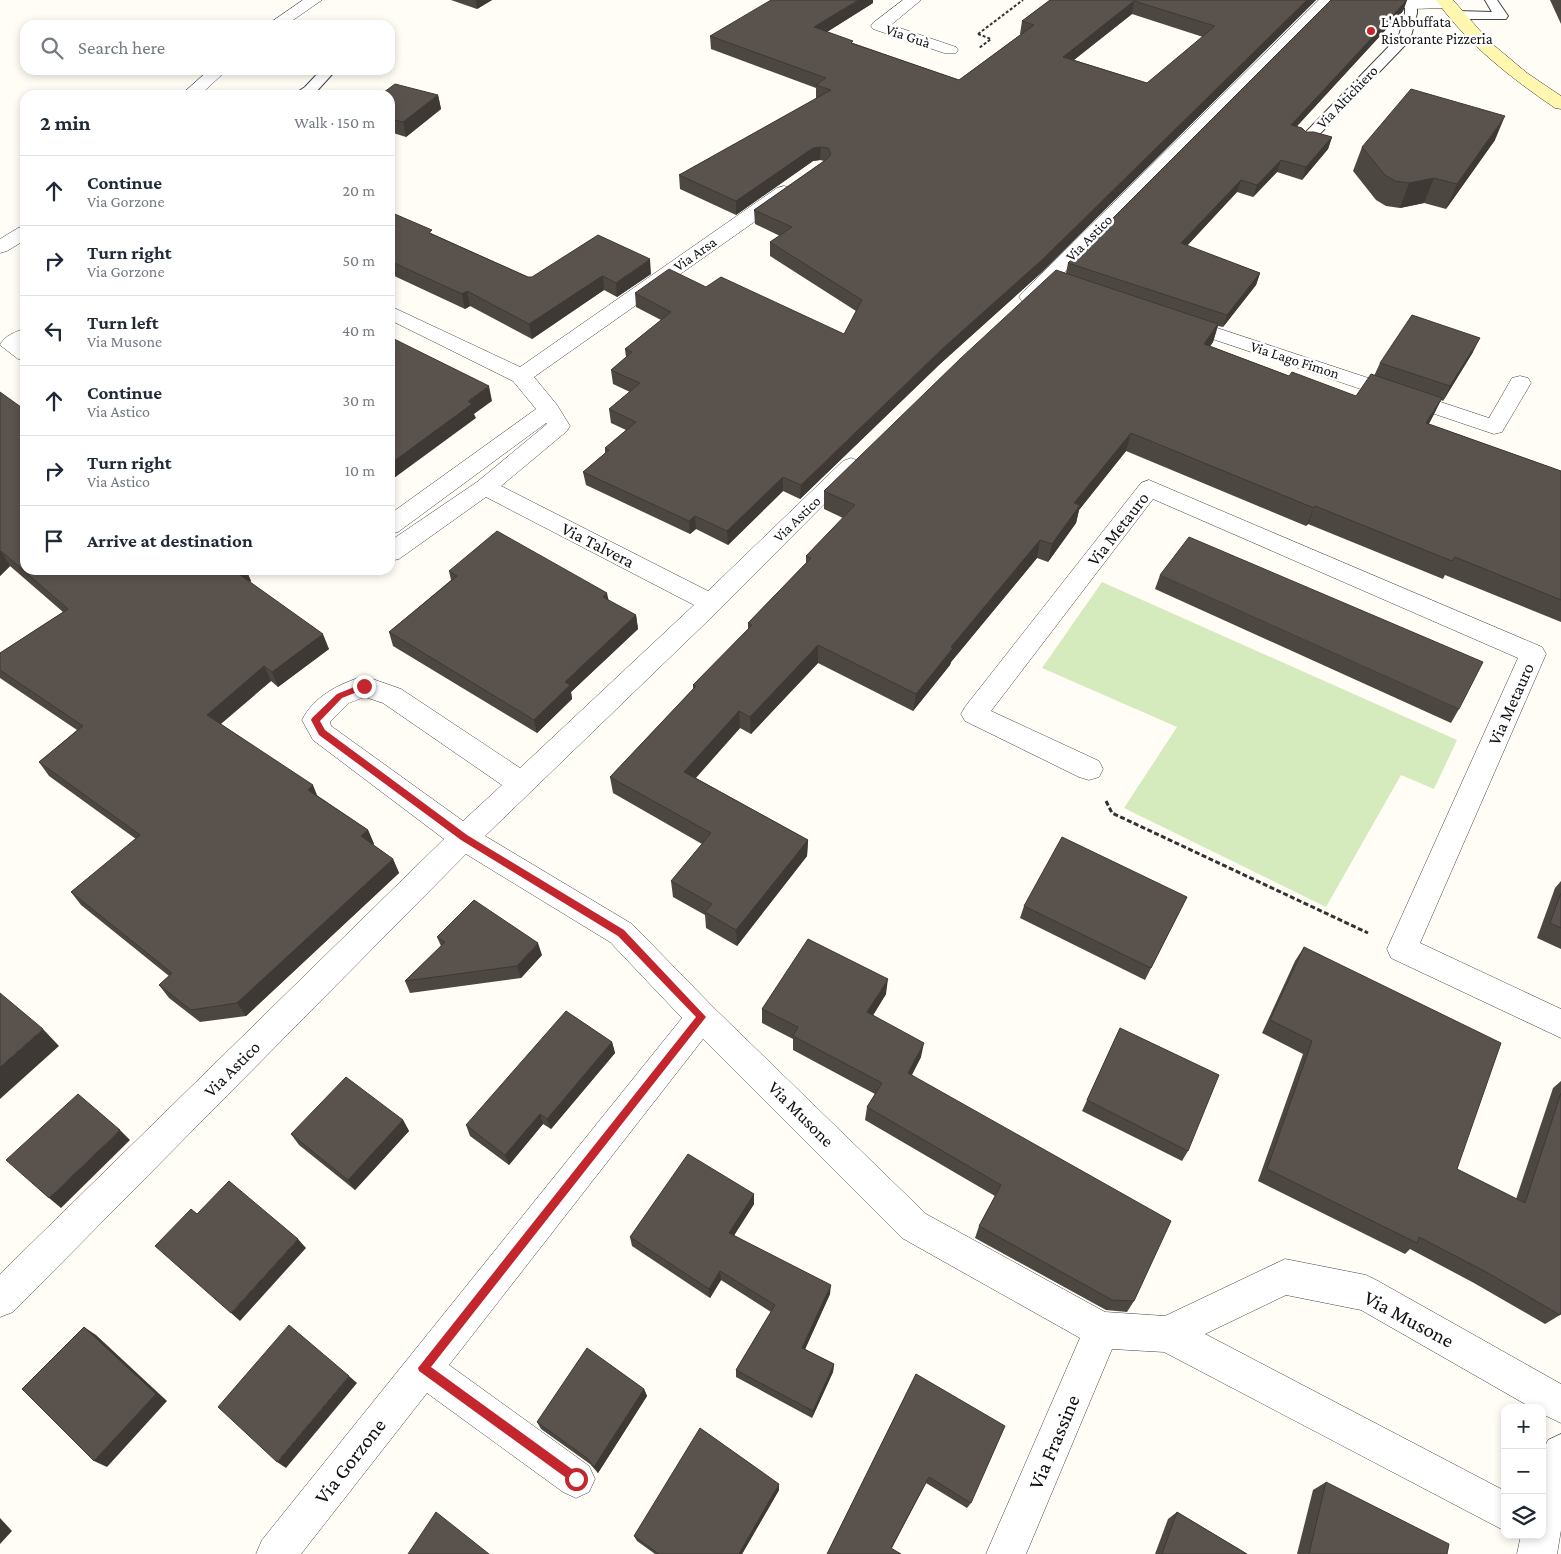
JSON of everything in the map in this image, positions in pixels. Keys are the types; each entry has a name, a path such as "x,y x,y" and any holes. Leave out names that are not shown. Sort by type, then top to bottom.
{"street":[{"path":"283,20 314,0"},
{"name":"Via Guà","path":"914,0 879,26 950,50"},
{"name":"Via Astico","path":"1013,311 1049,278 1328,0"},
{"path":"1388,0 1411,4 1449,6 1484,45 1521,77 1561,104"},
{"path":"196,90 213,75"},
{"name":"Via Arsa","path":"521,376 796,184"},
{"path":"1049,278 1074,286"},
{"path":"395,314 521,376 550,410 559,426 485,487 395,550"},
{"name":"Via Lago Fimon","path":"1167,318 1494,427 1520,383"},
{"path":"20,338 10,344 20,351"},
{"path":"395,522 550,410"},
{"name":"Via Astico","path":"0,1299 464,838 711,603 865,452"},
{"name":"Via Talvera","path":"485,487 711,603"},
{"name":"Via Metauro","path":"1089,769 974,714 1149,488 1533,654 1402,949"},
{"path":"464,838 322,733 315,720 340,696 364,686 392,696 521,783"},
{"name":"Via Musone","path":"464,838 621,933 702,1017 914,1226 1006,1279 1102,1330 1167,1334 1501,1510"},
{"path":"1402,949 1561,1024"},
{"name":"Via Gorzone","path":"276,1554 702,1017"},
{"name":"Via Musone","path":"1167,1334 1285,1277 1366,1293 1561,1404"},
{"name":"Via Frassine","path":"1006,1554 1102,1330"},
{"path":"423,1368 576,1479"},
{"path":"1546,1513 1561,1453"},
{"path":"1537,1554 1540,1539"}],"lane":[{"path":"1449,6 1501,16 1492,0"},
{"name":"Via Altichiero","path":"1307,139 1405,37 1411,13 1411,4"},
{"path":"310,90 324,75"}],"path":[{"path":"976,50 991,39 978,34 1023,0"},
{"path":"1089,769 1112,813 1402,949"}],"green space":[{"path":"1102,582 1457,740 1434,789 1401,775 1326,907 1124,808 1177,727 1042,668"}],"building":[{"path":"771,0 858,0 814,27 853,41 851,43 959,80 1034,25 1022,21 1050,0 1307,0 1043,259 941,350 801,485 783,477 727,531 695,516 689,521 583,472 609,450 605,448 636,422 609,409 640,383 611,370 632,352 625,349 671,312 635,293 669,269 706,287 721,277 844,334 862,300 770,242 792,227 754,210 827,159 831,154 828,148 813,148 736,201 679,175 831,90 816,85 826,78 710,36","holes":["1134,1 1215,26 1147,83 1063,57"]},
{"path":"1331,0 1407,0 1291,125 1302,128 1306,132 1314,132 1332,137 1306,167 1281,160 1257,185 1241,180 1181,243 1260,273 1227,315 1068,263"},
{"path":"395,84 438,95 403,122 395,120 395,90 387,90"},
{"path":"1411,89 1505,116 1457,184 1434,178 1409,183 1395,181 1385,175 1362,147"},
{"path":"395,214 432,230 429,233 528,277 532,277 598,235 650,259 616,283 603,276 599,278 529,324 467,291 462,294 395,263"},
{"path":"1056,270 1218,324 1204,344 1289,376 1292,372 1356,396 1371,374 1442,398 1426,423 1561,471 1561,600 1455,557 1452,561 1315,506 1314,508 1131,433 1074,503 1080,505 1052,544 1040,540 951,647 953,648 916,694 818,645 750,717 739,711 684,772 808,840 736,930 705,912 712,904 671,881 711,833 610,777 696,686 693,685 752,625 748,623 811,558 806,556 855,505 824,491 961,358"},
{"path":"1412,315 1480,338 1450,386 1380,363"},
{"path":"395,339 489,386 468,401 472,404 395,460"},
{"path":"0,392 20,406 20,567 0,552"},
{"path":"497,531 607,593 603,597 636,615 565,682 570,685 534,720 389,632 457,576 449,571"},
{"path":"1189,537 1483,662 1459,709 1160,575"},
{"path":"29,575 240,575 323,634 272,672 264,666 207,715 313,785 308,790 368,830 361,836 393,859 237,1003 191,1010 159,985 172,973 71,892 140,835 39,762 83,726 0,670 0,653 68,609"},
{"path":"1062,837 1187,897 1151,968 1024,906"},
{"path":"1561,893 1561,928 1550,923"},
{"path":"474,900 538,943 517,966 405,981 445,942 437,937"},
{"path":"808,939 888,979 867,1012 924,1043 908,1073 1171,1221 1134,1301 1112,1300 979,1226 1001,1185 867,1107 882,1083 793,1036 798,1027 762,1009"},
{"path":"1304,947 1501,1043 1457,1169 1525,1203 1561,1093 1560,1315 1488,1273 1419,1237 1417,1243 1267,1169 1312,1041 1270,1020"},
{"path":"0,993 43,1029 0,1067"},
{"path":"566,1011 612,1042 547,1119 540,1114 505,1155 466,1125"},
{"path":"1120,1028 1219,1075 1188,1151 1087,1100"},
{"path":"346,1077 403,1120 348,1180 291,1134"},
{"path":"78,1094 120,1130 49,1198 6,1160"},
{"path":"688,1154 754,1194 729,1233 831,1285 802,1348 834,1364 813,1411 736,1370 775,1305 720,1271 709,1289 630,1237"},
{"path":"229,1181 298,1239 231,1313 155,1246 191,1209 197,1214"},
{"path":"289,1325 349,1376 277,1462 218,1407"},
{"path":"84,1327 156,1394 94,1461 22,1389"},
{"path":"587,1348 644,1389 594,1467 587,1458 537,1422"},
{"path":"916,1374 1005,1426 971,1503 929,1477 891,1548 901,1554 827,1554"},
{"path":"700,1428 779,1484 739,1554 659,1554 634,1536"},
{"path":"1326,1482 1449,1544 1447,1554 1309,1554"},
{"path":"436,1512 489,1554 408,1554"},
{"path":"1177,1512 1247,1554 1162,1554"}],"place":[{"name":"L'Abbuffata Ristorante Pizzeria","path":"1371,31"}],"route":[{"path":"364,686 340,696 315,720 322,733 464,838 621,933 702,1017 423,1368 576,1479"}]}
